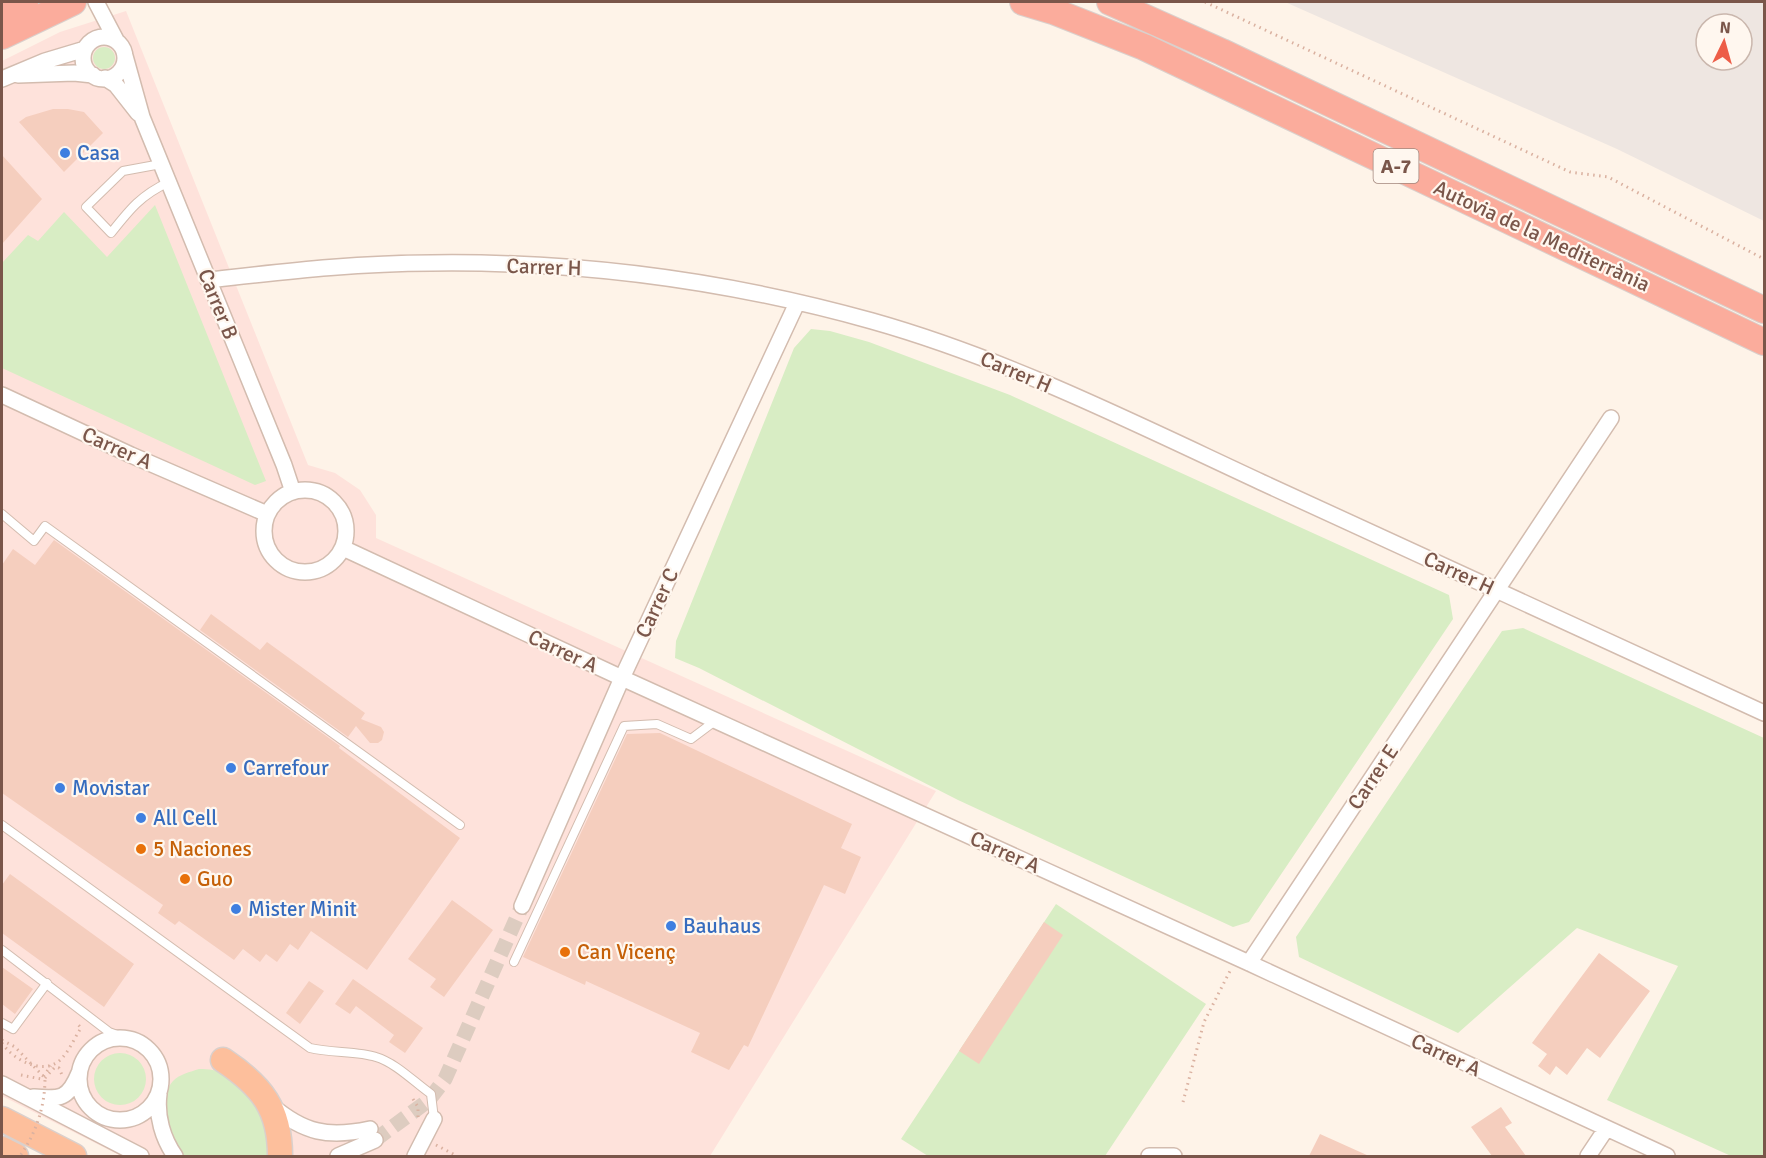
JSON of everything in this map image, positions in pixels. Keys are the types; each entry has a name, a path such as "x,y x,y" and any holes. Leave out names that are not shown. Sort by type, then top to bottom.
{"highway":[{"path":"2,13 25,2"},
{"name":"Autovia de la Mediterrània","path":"1023,2 1144,47 1764,342"},
{"name":"Autovia de la Mediterrània","path":"1110,2 1222,52 1764,310"},
{"path":"2,36 89,3"},
{"path":"224,1060 243,1073 261,1091 269,1103 279,1132 280,1151"},
{"path":"2,1119 74,1156"},
{"path":"2,1149 18,1156"}],"street":[{"path":"7,77 74,73 112,77 120,71 125,60 123,48 116,40 105,16 89,3"},
{"path":"89,3 95,32 83,60 86,68 99,77"},
{"path":"7,77 104,37 116,40"},
{"name":"Carrer B","path":"125,56 142,117 293,492"},
{"name":"Carrer B","path":"99,77 116,85 142,117"},
{"name":"Carrer H","path":"208,280 315,268 431,262 577,268 720,287 871,321 971,353 1088,402 1764,713"},
{"name":"Carrer C","path":"522,906 622,678 797,303"},
{"name":"Carrer A","path":"2,395 131,455 267,514"},
{"name":"Carrer E","path":"1243,961 1497,590 1611,418"},
{"path":"293,492 316,492 334,501 342,512 346,533 343,548 331,563 320,569 307,572 291,570 274,559 267,549 263,529 267,514 282,497 293,492"},
{"name":"Carrer A","path":"343,548 715,721 1667,1156"},
{"path":"25,1096 57,1098 63,1096 74,1087 84,1060 91,1050 102,1042 115,1038 128,1039 149,1049 156,1058 161,1080 159,1116 167,1142 176,1156"},
{"path":"79,1073 84,1099 93,1110 111,1118 131,1118 143,1113 153,1104 159,1092"},
{"path":"2,1084 141,1156"},
{"path":"269,1103 296,1124 320,1132"},
{"path":"416,1156 434,1119"},
{"path":"1588,1156 1606,1129"},
{"path":"280,1151 290,1137 306,1133 373,1135 338,1156"},
{"path":"1149,1156 1174,1156"}],"lane":[{"path":"161,165 123,171 86,207 111,233 134,204 150,191 168,182"},
{"path":"2,514 34,542 45,526 460,825"},
{"path":"514,962 624,726 657,724 691,739 715,721"},
{"path":"2,825 310,1048 369,1055 390,1064 431,1094 434,1119"},
{"path":"2,950 109,1032 128,1039"},
{"path":"2,1023 13,1029 47,983"}],"path":[{"path":"1205,2 1570,172 1608,177 1764,259"},
{"path":"1183,1102 1204,1023 1243,961"},
{"path":"2,1041 8,1053 22,1062 43,1066 51,1065 63,1059 81,1028 72,1017"},
{"path":"2,1041 15,1047 42,1079 45,1096 37,1124 18,1156"},
{"path":"42,1079 51,1065"},
{"path":"13,1072 24,1077 42,1079 56,1067 59,1068 63,1077"},
{"path":"413,1099 418,1107 417,1121"},
{"path":"436,1145 457,1156"}],"shaded area":[{"path":"1285,2 1764,2 1764,221 1617,149"},
{"path":"126,11 308,465 335,473 360,490 376,515 376,538 936,791 710,1156 121,1156 2,1096 2,61 60,32"}],"green space":[{"path":"104,47 112,50 115,58 112,66 104,69 96,66 93,58 96,50"},
{"path":"155,205 266,481 255,485 2,368 2,263 28,235 38,241 64,212 107,257"},
{"path":"811,329 830,331 869,342 1010,395 1449,595 1453,619 1249,922 1233,927 958,800 699,668 675,658 676,641 794,348"},
{"path":"1523,628 1764,738 1764,1156 1731,1156 1607,1100 1678,966 1577,928 1458,1033 1299,957 1296,937 1502,631"},
{"path":"1056,904 1206,1004 1105,1156 928,1156 901,1139"},
{"path":"115,1053 125,1053 139,1060 146,1079 139,1098 125,1105 115,1105 105,1101 98,1094 94,1084 94,1074 98,1064 105,1057"},
{"path":"199,1069 226,1074 247,1091 263,1116 269,1139 270,1156 183,1156 169,1130 165,1098 173,1081"}],"building":[{"name":"Casa","path":"53,109 84,112 103,133 64,172 19,122 26,117"},
{"path":"2,155 42,199 2,244"},
{"name":"Carrefour","path":"54,540 340,746 339,748 460,838 367,970 311,931 298,950 290,944 277,962 266,954 260,962 243,949 234,960 179,921 175,925 158,913 163,905 2,793 2,565 13,549 35,565"},
{"path":"211,614 260,650 267,642 365,713 361,719 381,727 384,732 382,740 378,743 370,743 356,726 348,737 200,630"},
{"name":"Bauhaus","path":"660,733 852,824 841,848 861,857 845,894 824,885 748,1047 744,1045 729,1070 691,1052 700,1033 586,981 585,985 523,957 627,734"},
{"path":"10,874 134,964 104,1007 2,933 2,885"},
{"path":"452,900 493,930 444,997 430,987 436,979 408,959"},
{"path":"1044,922 1063,935 979,1064 959,1051"},
{"path":"1599,953 1650,991 1600,1058 1587,1048 1567,1075 1556,1066 1550,1075 1538,1066 1547,1054 1532,1043"},
{"path":"2,967 33,989 15,1014 2,1004"},
{"path":"353,979 423,1028 405,1053 389,1042 394,1035 356,1006 350,1014 335,1004"},
{"path":"309,981 324,991 300,1024 286,1013"},
{"path":"1501,1107 1512,1123 1505,1127 1526,1156 1492,1156 1471,1127"},
{"path":"1320,1134 1369,1156 1309,1156"}],"tunnel":[{"path":"375,1140 429,1100 445,1079 522,906"}],"place":[{"name":"Casa","path":"65,153"},
{"name":"Carrefour","path":"231,768"},
{"name":"Movistar","path":"60,788"},
{"name":"All Cell","path":"141,818"},
{"name":"5 Naciones","path":"141,849"},
{"name":"Guo","path":"185,879"},
{"name":"Mister Minit","path":"236,909"},
{"name":"Bauhaus","path":"671,926"},
{"name":"Can Vicenç","path":"565,952"}]}
